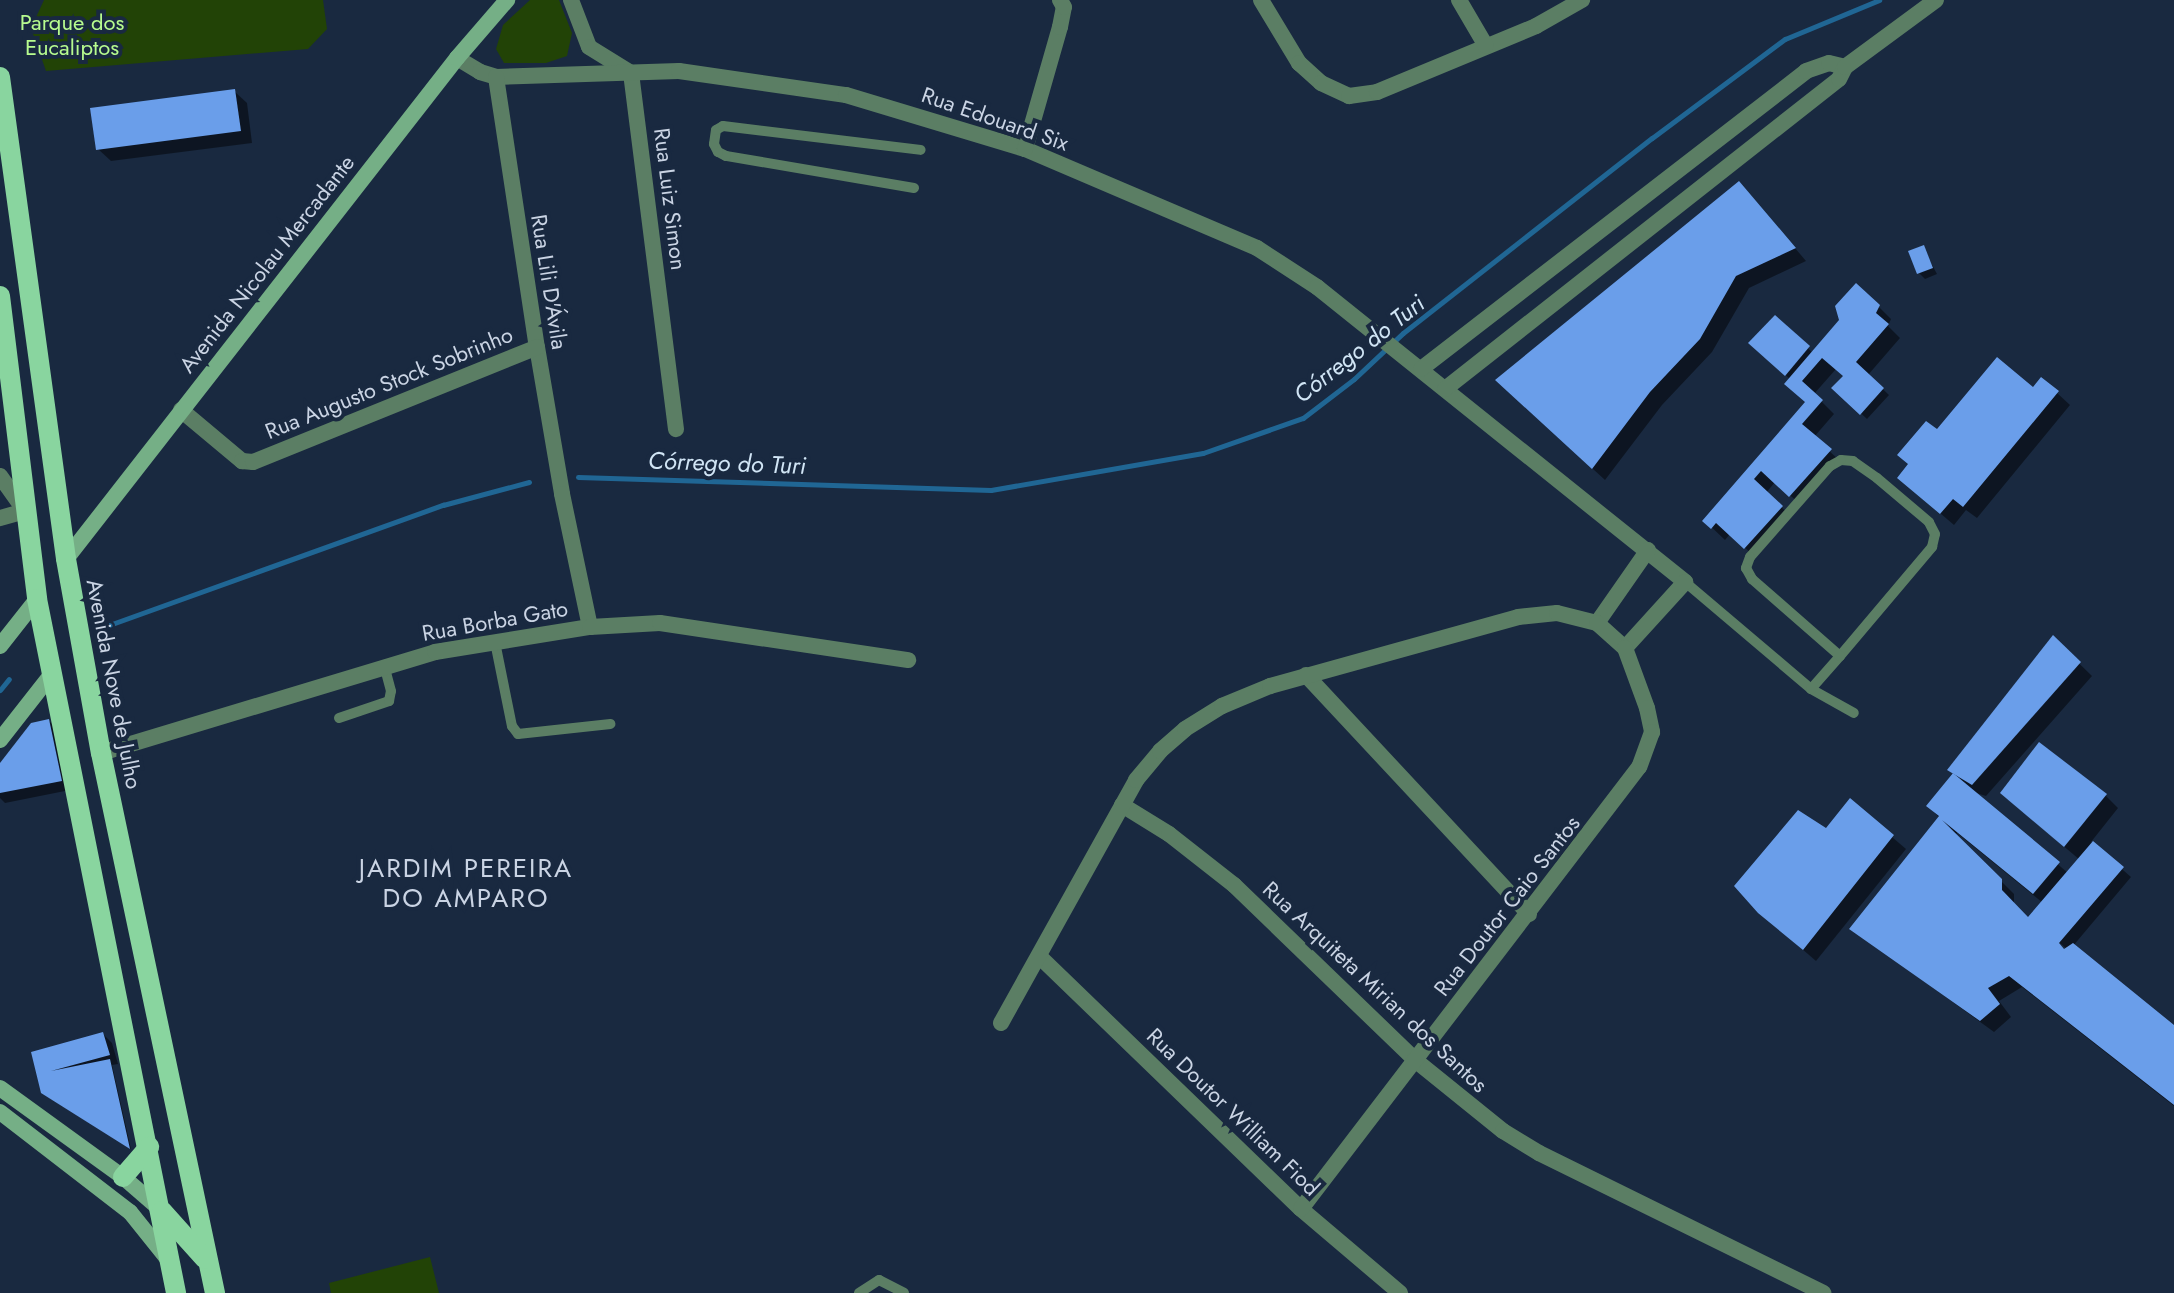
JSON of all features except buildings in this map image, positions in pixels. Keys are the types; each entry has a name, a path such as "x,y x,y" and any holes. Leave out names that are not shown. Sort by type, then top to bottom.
{"main road":[{"name":"Avenida Nicolau Mercadante","path":"66,559 457,58 507,0"},
{"name":"Avenida Nove de Julho","path":"0,77 8,192 66,559 101,753 215,1293"},
{"path":"0,296 37,599 176,1293"},
{"path":"0,646 37,599"},
{"path":"0,740 51,675"},
{"path":"0,1088 123,1177 162,1211 208,1262"},
{"path":"0,1112 130,1212 169,1262"},
{"path":"123,1177 149,1147"}],"street":[{"path":"571,0 589,47 631,73"},
{"path":"1025,149 1060,27 1064,7 1060,0"},
{"path":"1261,0 1299,63 1321,83 1349,96 1377,92 1536,26 1582,0"},
{"path":"1459,0 1486,46"},
{"path":"1445,389 1839,79 1845,67 1936,0"},
{"path":"567,74 589,47"},
{"path":"457,58 480,72 496,77"},
{"path":"1421,369 1806,71 1829,63 1845,67"},
{"name":"Rua Edouard Six","path":"496,77 679,71 846,95 1025,149 1257,248 1317,287 1685,582"},
{"name":"Rua Luiz Simon","path":"631,73 676,429"},
{"name":"Rua Lili D'Ávila","path":"496,77 562,494 590,627"},
{"name":"Rua Augusto Stock Sobrinho","path":"181,410 242,461 253,462 537,347"},
{"path":"0,476 25,511 0,518"},
{"path":"1597,623 1648,550"},
{"path":"1001,1023 1041,958 1136,780 1160,751 1185,729 1222,706 1306,675 1518,617 1557,613 1597,623 1625,648 1685,582"},
{"name":"Rua Borba Gato","path":"101,753 435,652 590,627 660,623 908,660"},
{"name":"Rua Doutor Caio Santos","path":"1301,1209 1630,781 1646,752 1652,732 1647,708 1625,648"},
{"path":"1306,675 1529,914"},
{"name":"Rua Arquiteta Mirian dos Santos","path":"1122,805 1169,834 1234,885 1415,1060 1463,1102 1539,1153 1823,1293"},
{"name":"Rua Doutor William Fiod","path":"1041,958 1301,1209 1400,1293"}],"lane":[{"path":"914,188 726,156 714,144 716,130 723,126 921,150"},
{"path":"1811,689 1840,656 1932,547 1935,534 1929,522 1877,478 1853,461 1841,460 1830,466 1750,557 1746,568 1752,579 1840,656"},
{"path":"1685,582 1811,689 1854,713"},
{"path":"495,642 512,726 518,734 610,724"},
{"path":"339,718 389,701 391,691 385,668"},
{"path":"859,1293 879,1280 904,1293"}],"green space":[{"name":"Parque dos Eucaliptos","path":"44,0 323,0 327,29 308,49 46,71 31,28"},
{"path":"530,0 559,0 572,33 567,56 546,63 504,63 496,49 503,25"},
{"path":"430,1257 439,1293 331,1293 329,1283"}],"waterway":[{"name":"Córrego do Turi","path":"578,477 991,490 1203,453 1303,418 1354,379 1403,333 1652,138 1785,39 1879,0"},
{"name":"Córrego do Turi","path":"98,629 443,505 529,482"},
{"name":"Córrego do Turi","path":"0,690 9,679"}],"district":[{"name":"JARDIM PEREIRA DO AMPARO","path":"466,884"}]}
